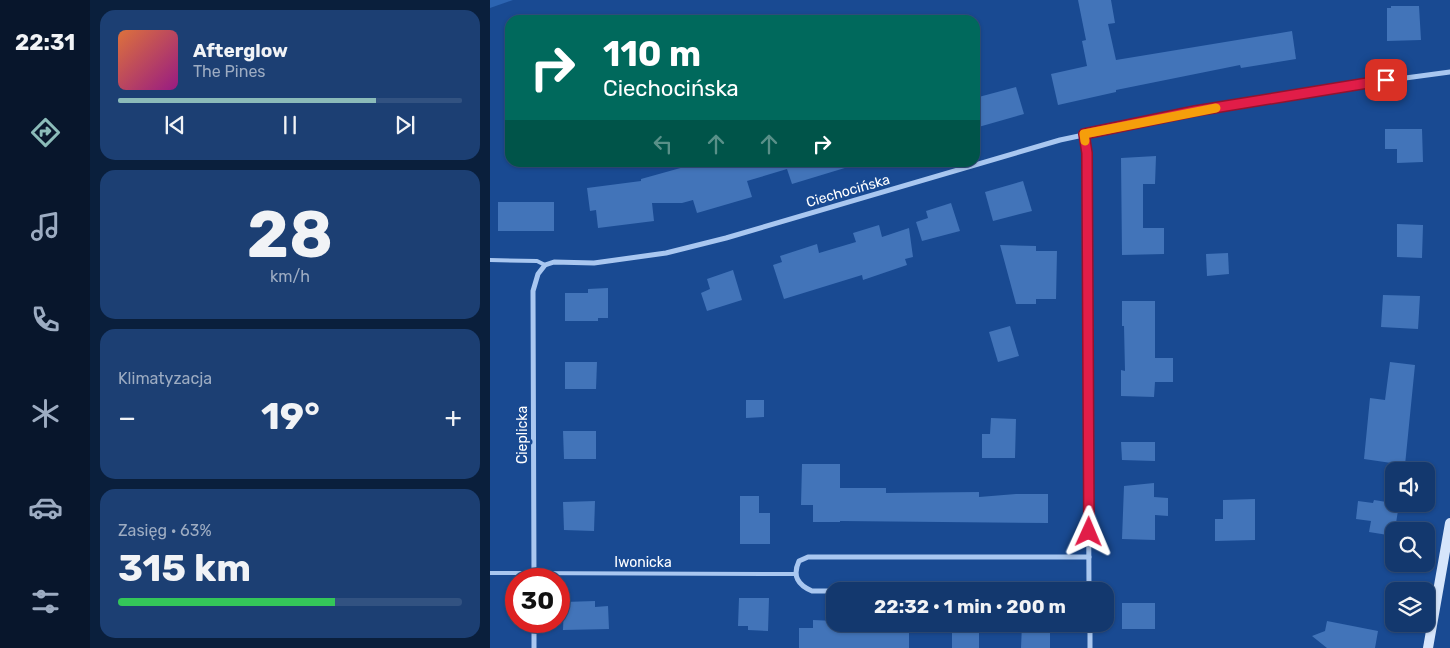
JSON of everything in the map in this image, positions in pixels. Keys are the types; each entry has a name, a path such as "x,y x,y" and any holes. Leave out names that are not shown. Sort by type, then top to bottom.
{"street":[{"name":"Ciechocińska","path":"980,163 1051,142 1178,114 1278,97 1450,72"},
{"path":"1084,134 1087,159 1089,582"},
{"name":"Ciechocińska","path":"545,265 554,262 594,263 666,252 718,240 966,167"},
{"name":"Cieplicka","path":"534,568 533,291 538,274 545,265"},
{"path":"1428,648 1450,523"},
{"path":"826,591 812,591 803,587 797,581 796,574 799,562 808,557 1089,557"},
{"path":"1090,632 1090,648"},
{"path":"534,633 534,648"}],"lane":[{"path":"490,260 538,261 545,265"},
{"name":"Iwonicka","path":"490,573 505,574"},
{"name":"Iwonicka","path":"570,576 796,574"}],"shaded area":[{"path":"490,0 513,0 490,8"}],"building":[{"path":"1078,0 1111,0 1115,23 1108,24 1116,60 1292,31 1296,59 1241,68 1240,65 1116,90 1116,92 1058,105 1051,74 1087,66 1082,41 1086,40"},
{"path":"1391,6 1419,6 1421,40 1387,41 1387,8 1391,8"},
{"path":"1016,87 1024,114 980,127 980,97"},
{"path":"1385,129 1422,129 1423,162 1397,163 1397,149 1385,149"},
{"path":"1156,156 1155,184 1143,184 1143,228 1164,228 1164,254 1122,255 1121,158"},
{"path":"684,167 848,167 792,184 787,169 747,181 752,197 697,213 693,200 682,203 652,203 654,221 598,228 596,210 590,211 587,188 641,181 641,179"},
{"path":"1023,181 1032,211 993,221 985,192"},
{"path":"498,202 554,202 554,231 498,231"},
{"path":"951,203 960,231 922,241 916,222 928,218 926,211"},
{"path":"1397,224 1423,225 1422,258 1397,257"},
{"path":"879,225 882,237 909,228 913,257 905,259 907,265 863,280 862,275 784,299 773,265 782,262 780,256 817,244 819,253 856,242 853,233"},
{"path":"1000,245 1036,246 1036,251 1057,251 1056,299 1036,299 1036,304 1016,304"},
{"path":"1228,253 1229,274 1207,276 1206,254"},
{"path":"733,270 742,300 707,311 701,293 710,289 707,279"},
{"path":"608,288 608,318 598,318 598,321 565,321 565,293 588,293 588,289"},
{"path":"1383,295 1420,296 1418,329 1381,327"},
{"path":"1122,301 1155,301 1155,358 1173,358 1173,382 1155,382 1154,397 1121,396 1121,370 1125,371"},
{"path":"1010,326 1019,356 998,362 989,332"},
{"path":"565,362 597,362 596,389 565,389"},
{"path":"1390,362 1415,365 1405,462 1385,462 1364,459 1370,398 1385,400"},
{"path":"746,400 764,400 764,417 746,418"},
{"path":"991,418 1016,419 1015,458 982,458 982,434 990,434"},
{"path":"563,431 596,431 596,459 564,459"},
{"path":"1121,442 1155,442 1155,461 1122,460"},
{"path":"802,464 840,464 840,488 886,488 886,493 979,492 979,497 1048,494 1048,523 813,522 813,505 801,505"},
{"path":"1154,483 1154,497 1168,498 1168,516 1155,515 1155,540 1122,539 1124,486"},
{"path":"740,496 759,496 759,513 770,513 770,544 740,544"},
{"path":"1255,499 1255,540 1215,541 1215,519 1223,519 1223,500"},
{"path":"1374,500 1385,502 1385,512 1398,512 1396,522 1385,522 1385,535 1369,532 1371,521 1356,519 1358,501 1373,503"},
{"path":"595,501 594,531 564,530 563,502"},
{"path":"739,598 769,598 768,631 748,630 748,626 738,626"},
{"path":"595,601 595,607 608,606 609,629 570,630 570,602"},
{"path":"1122,603 1155,603 1155,629 1122,629"},
{"path":"813,620 826,621 826,632 909,632 909,648 799,648 799,628 813,628"},
{"path":"1327,621 1378,631 1375,648 1327,648 1312,636 1325,631"},
{"path":"952,632 979,632 979,648 952,648"},
{"path":"1022,632 1050,632 1050,648 1021,648"}],"slow traffic":[{"path":"1085,141 1084,134 1216,108"}],"route":[{"path":"1089,532 1087,153 1084,134 1178,114 1386,80"}]}
